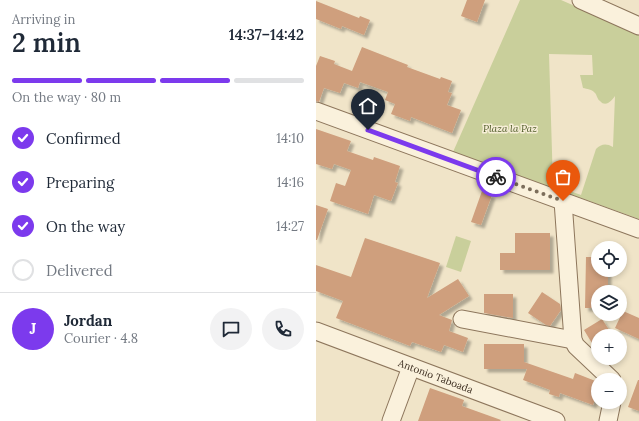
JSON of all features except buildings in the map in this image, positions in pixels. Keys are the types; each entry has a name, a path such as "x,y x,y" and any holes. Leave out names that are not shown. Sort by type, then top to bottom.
{"street":[{"path":"581,0 639,26"},
{"path":"316,111 639,229"},
{"path":"563,201 573,340 576,346 605,373"},
{"path":"462,319 573,340"},
{"name":"Antonio Taboada","path":"316,331 556,421"},
{"path":"391,421 411,367"},
{"path":"608,421 611,409"}],"green space":[{"name":"Plaza la Paz","path":"520,0 561,0 639,34 639,219 453,152","holes":["549,54 592,55 593,75 580,75 583,88 594,92 602,103 609,103 615,96 613,147 604,145 596,149 581,195 553,185"]},
{"path":"456,236 471,241 461,272 446,267"}],"way so far":[{"path":"496,177 563,201"}],"route":[{"path":"368,130 496,177"}]}
